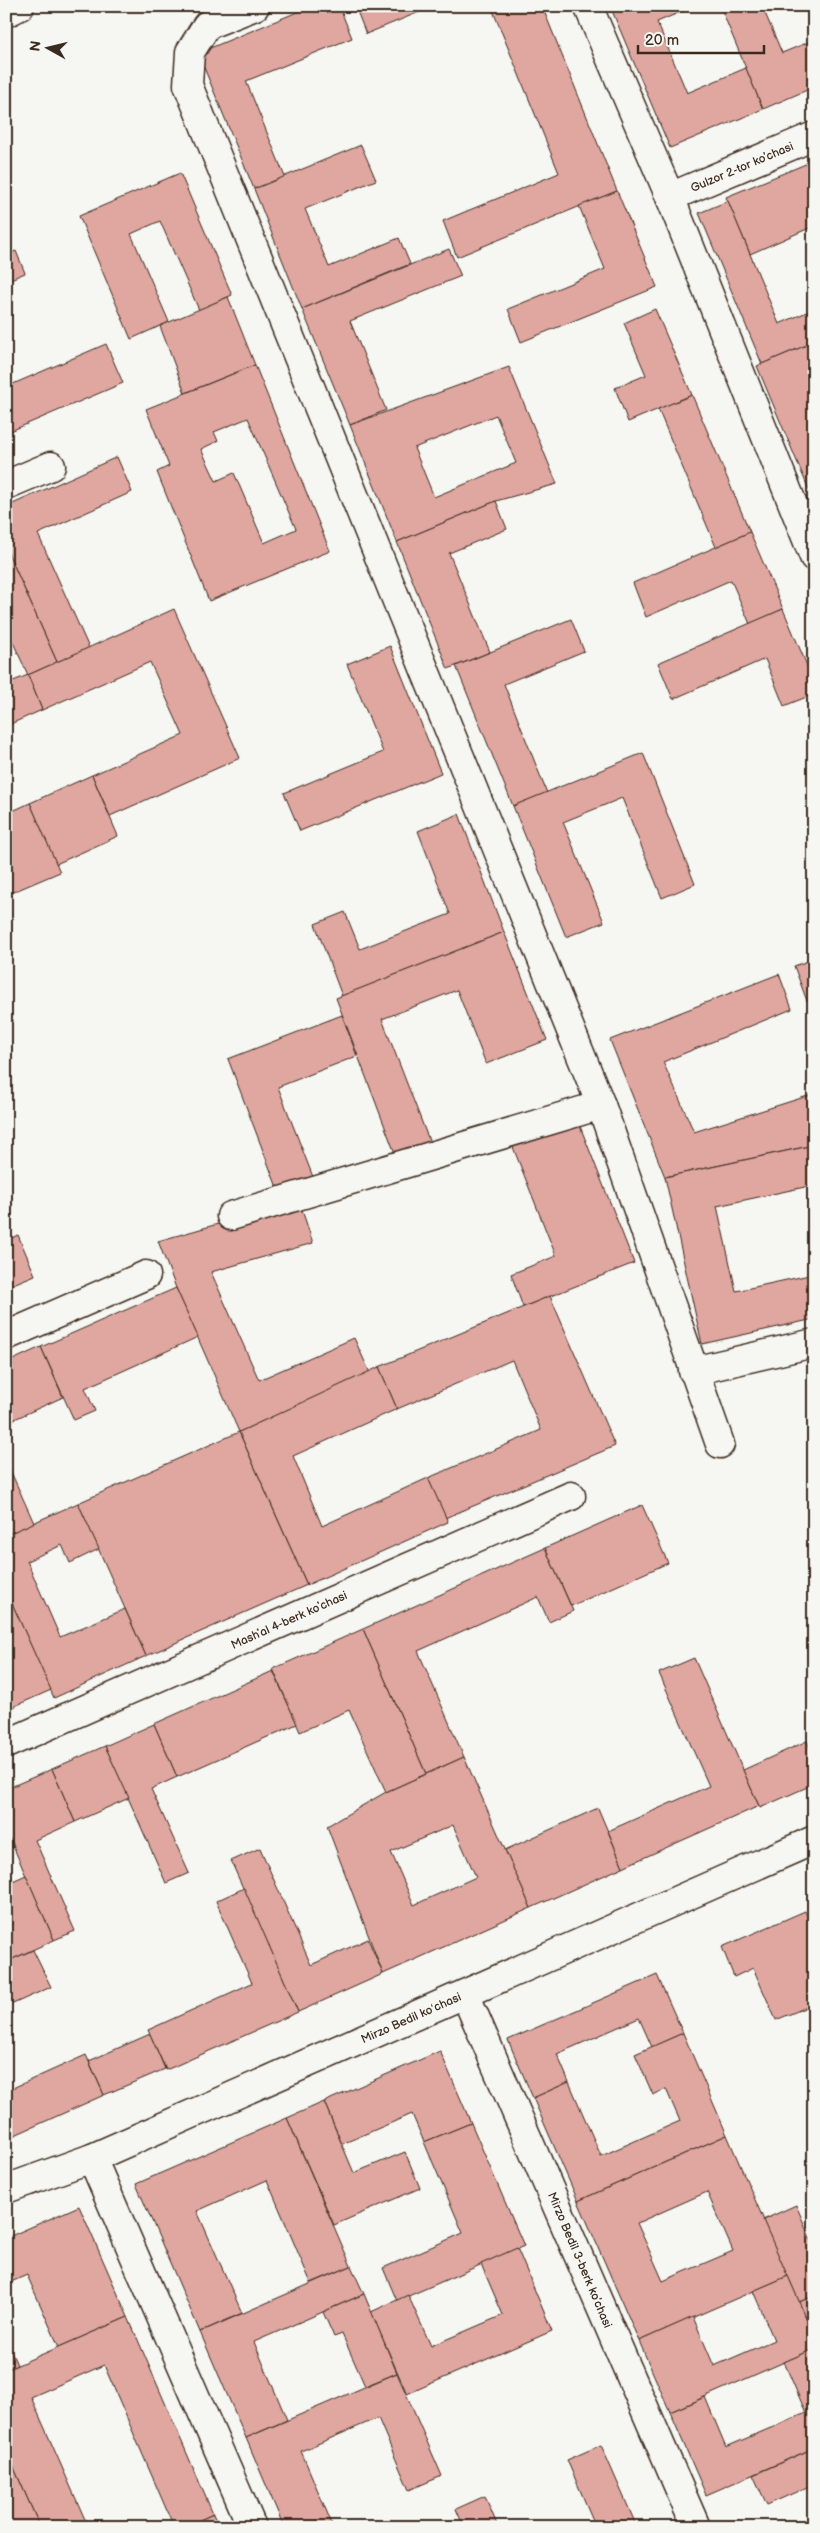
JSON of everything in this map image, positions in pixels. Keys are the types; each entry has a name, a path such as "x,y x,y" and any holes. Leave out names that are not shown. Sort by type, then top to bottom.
{"street":[{"path":"6,13 20,6"},
{"path":"255,6 207,25 190,52 188,85 600,1105 720,1444"},
{"path":"588,6 670,198 814,557"},
{"name":"Gulzor 2-tor koʼchasi","path":"670,198 814,136"},
{"path":"6,485 50,466"},
{"path":"231,1216 600,1105"},
{"path":"6,1336 146,1275"},
{"path":"693,1370 814,1343"},
{"name":"Mashʼal 4-berk koʼchasi","path":"6,1744 571,1496"},
{"name":"Mirzo Bedil koʻchasi","path":"6,2189 92,2158 465,1994 811,1848"},
{"name":"Mirzo Bedil 3-berk koʼchasi","path":"465,1994 696,2527"},
{"path":"92,2158 252,2527"}],"building":[{"path":"312,6 339,6 352,38 246,81 285,177 254,189 198,53"},
{"path":"355,6 434,6 366,34"},
{"path":"491,6 542,6 617,191 457,257 443,221 559,173"},
{"path":"610,6 695,6 657,22 687,93 746,68 763,109 670,148"},
{"path":"720,6 762,6 782,53 809,42 814,55 814,87 763,109"},
{"path":"361,145 376,180 305,209 329,267 399,238 410,264 302,309 254,189"},
{"path":"813,161 814,226 750,254 726,197"},
{"path":"180,173 232,295 199,310 160,221 131,234 169,322 131,339 79,216"},
{"path":"617,191 657,287 521,342 508,309 605,269 579,206"},
{"path":"728,201 779,324 814,309 814,342 762,364 699,213"},
{"path":"449,249 461,276 350,321 386,410 350,425 302,309"},
{"path":"16,251 25,273 6,281 6,255"},
{"path":"228,297 255,365 185,393 160,326"},
{"path":"655,309 692,395 628,422 615,388 646,375 624,323"},
{"path":"814,342 814,502 757,366"},
{"path":"106,344 123,383 6,433 6,387"},
{"path":"255,365 330,551 209,601 157,472 169,466 146,409","holes":["248,418 296,529 264,543 234,473 216,481 201,449 218,441 214,432"]},
{"path":"509,367 557,484 496,501 397,542 350,425","holes":["496,415 516,463 434,497 414,448"]},
{"path":"692,395 750,532 716,547 658,409"},
{"path":"117,457 132,492 38,534 89,648 57,662 6,548 6,507"},
{"path":"496,501 507,529 449,553 490,652 448,669 397,542"},
{"path":"750,532 783,609 750,624 731,580 646,617 633,583"},
{"path":"6,548 57,662 28,675 6,627"},
{"path":"174,609 240,758 110,816 92,775 183,735 150,662 42,710 28,675"},
{"path":"783,609 814,682 814,694 784,706 765,659 673,699 658,663"},
{"path":"571,619 584,651 504,684 547,793 513,806 456,666"},
{"path":"390,646 441,773 300,831 284,793 383,752 347,664"},
{"path":"28,675 42,710 6,726 6,684"},
{"path":"643,753 695,884 662,898 622,798 563,822 604,922 566,937 513,806"},
{"path":"92,775 118,836 56,864 30,803"},
{"path":"30,803 60,872 6,895 6,814"},
{"path":"459,814 504,932 342,996 315,924 345,912 360,949 450,914 418,831"},
{"path":"504,932 547,1040 486,1064 457,990 382,1019 430,1143 396,1156 336,998"},
{"path":"814,959 814,998 807,1001 794,966"},
{"path":"779,974 792,1009 663,1062 694,1132 814,1094 814,1145 665,1177 610,1040"},
{"path":"342,1015 357,1056 278,1087 313,1177 278,1190 228,1059"},
{"path":"576,1116 634,1263 523,1307 511,1274 556,1256 511,1142"},
{"path":"814,1145 814,1185 717,1206 736,1291 814,1274 814,1319 702,1344 665,1177"},
{"path":"299,1201 313,1243 211,1272 259,1380 354,1338 370,1373 239,1432 176,1288 158,1241"},
{"path":"18,1235 35,1275 6,1287 6,1241"},
{"path":"176,1288 198,1337 85,1388 95,1411 74,1420 41,1347"},
{"path":"550,1296 615,1446 445,1518 428,1478 541,1430 512,1360 397,1409 379,1367"},
{"path":"41,1347 63,1397 6,1423 6,1363"},
{"path":"379,1367 397,1409 293,1456 322,1526 428,1478 448,1522 307,1585 239,1432"},
{"path":"239,1432 307,1585 146,1656 78,1503"},
{"path":"6,1461 34,1523 6,1535"},
{"path":"78,1503 99,1549 70,1563 62,1545 27,1561 60,1637 125,1609 146,1656 54,1698 6,1590 6,1535"},
{"path":"642,1505 668,1563 571,1606 545,1548"},
{"path":"545,1548 573,1611 549,1622 538,1597 418,1651 464,1757 426,1774 363,1629"},
{"path":"6,1590 51,1690 6,1710"},
{"path":"363,1629 426,1774 386,1792 349,1710 300,1732 273,1669"},
{"path":"694,1658 759,1806 623,1867 608,1831 709,1786 659,1673"},
{"path":"273,1671 297,1724 177,1777 154,1724"},
{"path":"154,1724 177,1777 151,1789 189,1873 166,1883 105,1746"},
{"path":"807,1741 814,1757 814,1784 760,1808 743,1770"},
{"path":"105,1746 129,1798 75,1822 52,1769"},
{"path":"464,1757 531,1908 383,1974 327,1826 386,1792","holes":["453,1825 476,1877 414,1905 391,1852"]},
{"path":"52,1769 75,1822 35,1840 75,1931 54,1940 6,1830 6,1789"},
{"path":"598,1808 623,1867 531,1908 505,1850"},
{"path":"6,1830 14,1847 6,1850"},
{"path":"260,1848 311,1965 368,1939 383,1974 298,2012 231,1861"},
{"path":"26,1875 54,1940 6,1962 6,1927 12,1924 6,1911 6,1884"},
{"path":"244,1888 298,2012 166,2070 148,2030 252,1983 216,1901"},
{"path":"805,1911 814,1932 814,2004 776,2020 753,1968 734,1977 722,1947"},
{"path":"33,1950 51,1987 6,2007 6,1962"},
{"path":"657,1975 683,2033 652,2047 639,2018 557,2054 569,2082 533,2098 508,2040"},
{"path":"683,2033 727,2135 578,2201 533,2098 569,2082 601,2156 680,2121 666,2089 653,2095 635,2054"},
{"path":"150,2034 165,2069 104,2095 89,2061"},
{"path":"440,2051 471,2123 424,2142 412,2114 342,2144 324,2102"},
{"path":"86,2055 104,2095 6,2139 6,2091"},
{"path":"324,2102 354,2173 405,2152 420,2188 334,2225 287,2118"},
{"path":"287,2118 351,2266 311,2283 267,2180 197,2211 242,2313 200,2332 136,2184"},
{"path":"471,2123 524,2246 397,2301 383,2268 463,2233 424,2142"},
{"path":"727,2135 788,2276 639,2341 578,2201","holes":["707,2192 733,2251 663,2281 637,2223"]},
{"path":"796,2205 814,2247 814,2296 799,2302 763,2220"},
{"path":"79,2206 128,2317 59,2347 27,2275 11,2282 6,2270 6,2238"},
{"path":"517,2248 552,2331 407,2394 371,2312 408,2295 431,2346 503,2315 481,2264"},
{"path":"351,2266 364,2294 254,2342 287,2420 246,2438 200,2332"},
{"path":"788,2276 814,2335 814,2349 670,2412 639,2341 693,2317 714,2366 774,2340 753,2291"},
{"path":"364,2294 397,2373 365,2386 342,2334 334,2337 323,2312"},
{"path":"814,2296 814,2332 813,2333 799,2302"},
{"path":"128,2317 213,2514 185,2527 174,2527 104,2365 31,2397 87,2524 82,2527 40,2527 6,2450 6,2370"},
{"path":"6,2339 17,2365 6,2370"},
{"path":"814,2349 814,2448 706,2495 670,2412 705,2397 726,2447 806,2413 784,2362"},
{"path":"397,2373 442,2476 409,2490 378,2418 301,2451 332,2524 326,2527 284,2527 246,2438"},
{"path":"601,2445 637,2527 596,2527 567,2460"},
{"path":"814,2448 814,2484 767,2505 753,2475"},
{"path":"6,2450 40,2527 6,2527"},
{"path":"485,2496 498,2527 464,2527 456,2509"},
{"path":"213,2514 219,2527 185,2527"}]}
